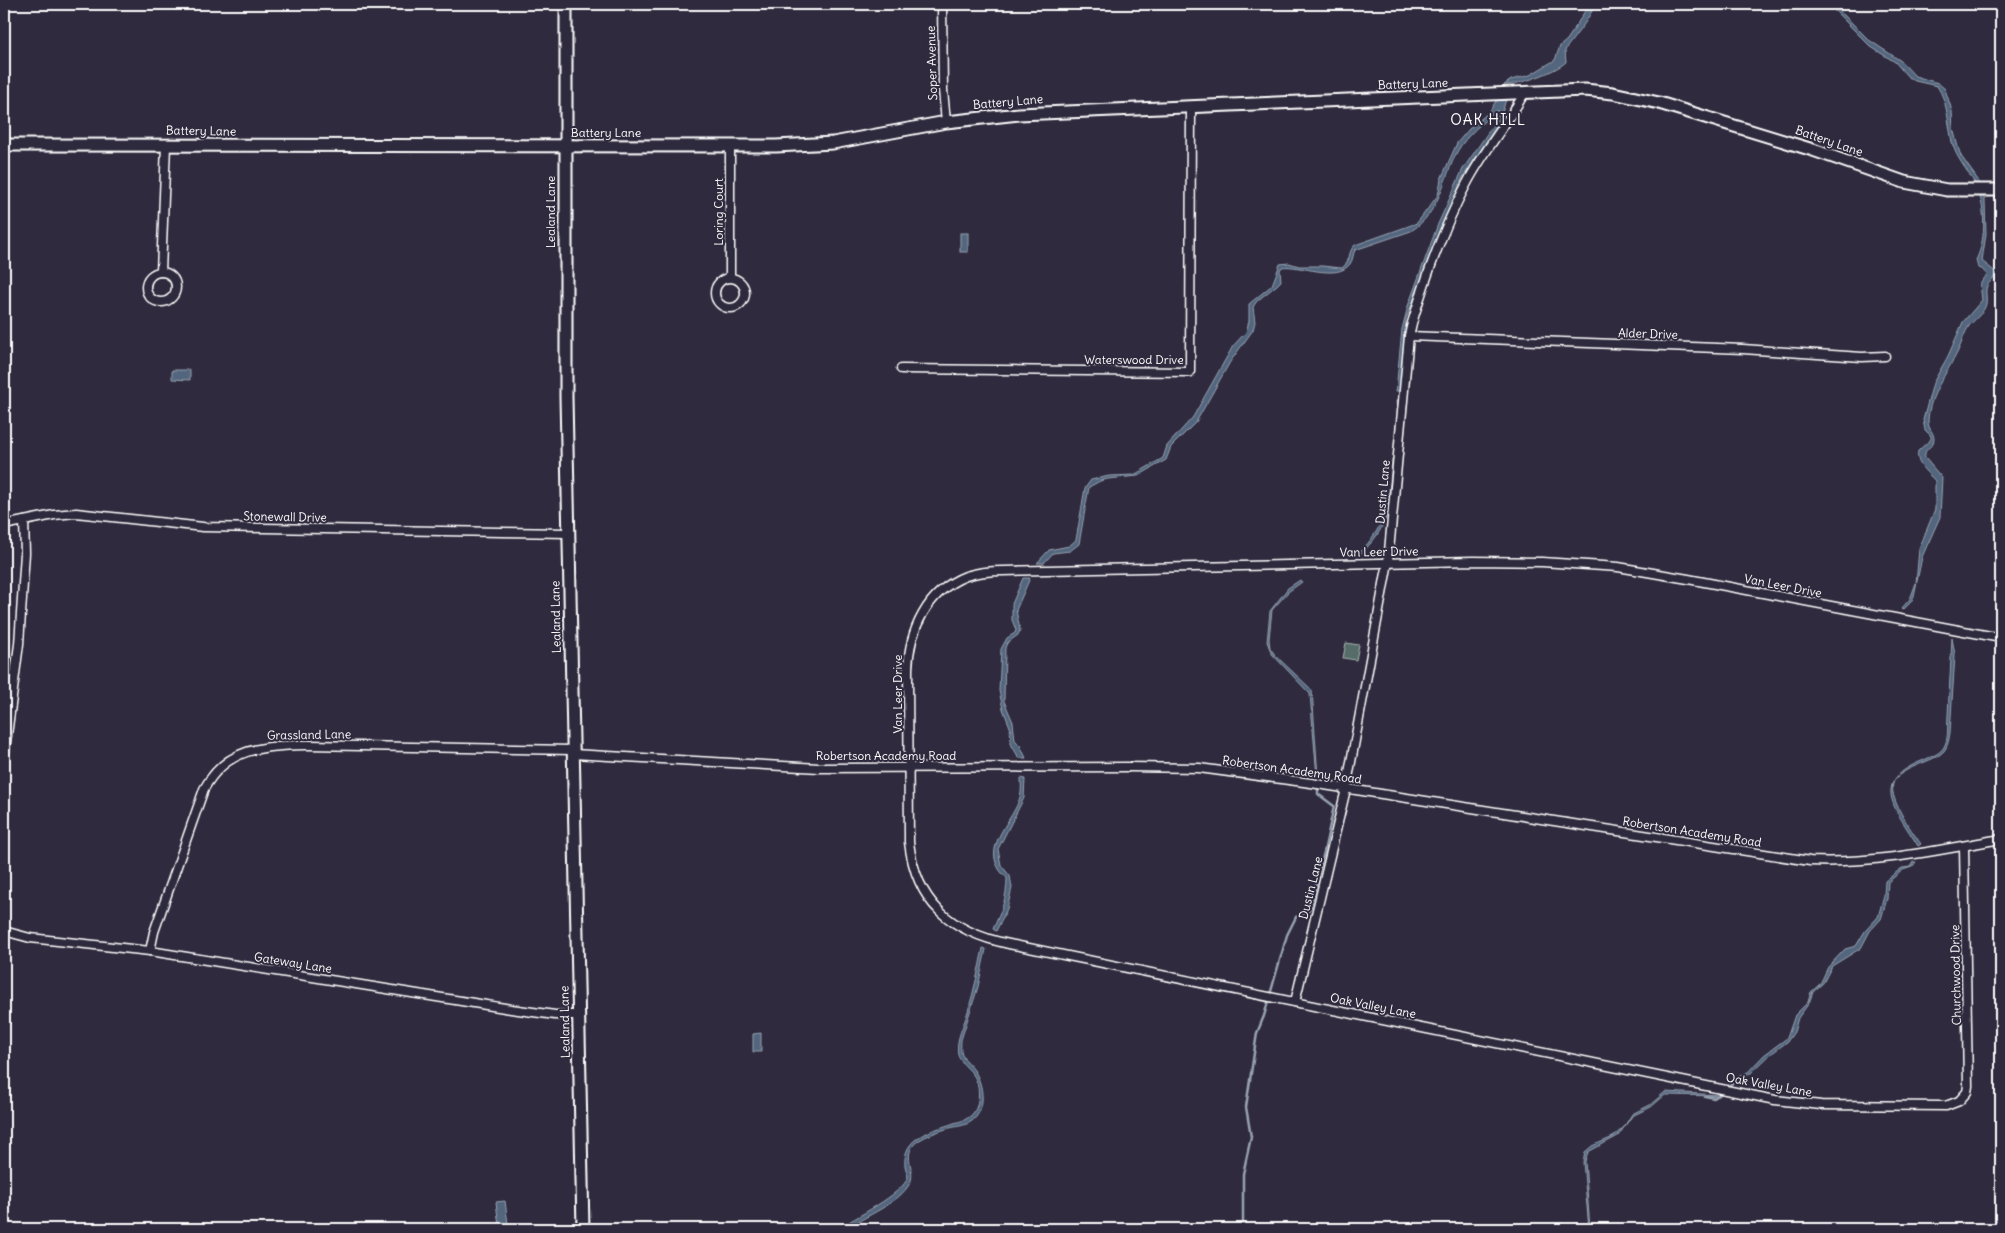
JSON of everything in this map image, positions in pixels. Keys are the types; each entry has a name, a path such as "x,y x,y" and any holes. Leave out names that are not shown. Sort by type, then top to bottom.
{"main road":[{"name":"Lealand Lane","path":"566,4 564,261 568,534 584,1229"},
{"name":"Battery Lane","path":"4,144 565,147 776,146 833,143 946,122 1034,113 1525,92 1591,91 1631,96 1785,141 1904,182 1934,188 2001,190"}],"street":[{"name":"Soper Avenue","path":"942,4 943,90 946,122"},
{"name":"Dustin Lane","path":"1295,1002 1346,789 1388,562 1409,336 1427,279 1465,186 1525,92"},
{"name":"Waterswood Drive","path":"901,370 1190,372 1191,106"},
{"path":"162,272 166,145"},
{"name":"Loring Court","path":"730,146 730,277"},
{"path":"730,277 736,278 742,283 746,293 740,305 729,308 718,303 715,291 720,281 730,277"},
{"name":"Alder Drive","path":"1409,336 1743,349 1862,357 1885,356"},
{"name":"Stonewall Drive","path":"4,525 65,514 87,514 203,527 568,534"},
{"path":"4,758 19,644 25,553 24,521"},
{"name":"Van Leer Drive","path":"909,768 908,669 911,638 917,623 930,603 946,588 966,576 1004,571 1388,562 1520,561 1618,568 1688,579 2001,638"},
{"name":"Grassland Lane","path":"150,951 163,904 204,789 215,772 241,754 269,746 309,745 572,752"},
{"name":"Robertson Academy Road","path":"572,752 819,768 1190,768 1267,776 1810,861 1839,862 1886,859 2001,839"},
{"name":"Oak Valley Lane","path":"909,768 910,842 914,868 928,898 953,923 972,934 995,941 1797,1104 1946,1106 1959,1102"},
{"name":"Churchwood Drive","path":"1959,1102 1967,1092 1968,1086 1964,846"},
{"name":"Gateway Lane","path":"4,931 24,937 150,951 519,1010 555,1015 579,1015"}],"green space":[{"path":"1346,643 1359,645 1356,660 1343,658"}],"water":[{"path":"1589,4 1596,4 1585,23 1567,47 1565,51 1566,62 1554,70 1537,77 1504,85 1511,80 1530,75 1555,60 1560,46 1567,40"},
{"path":"1828,4 1833,4 1869,40 1901,61 1915,76 1938,83 1945,89 1952,111 1953,128 1961,156 1978,180 1985,201 1986,234 1982,261 1995,272 2001,282 2001,287 1994,277 1988,285 1985,306 1967,329 1958,351 1939,384 1929,411 1928,421 1934,442 1927,450 1925,458 1942,478 1940,517 1922,557 1914,596 1903,610 1901,609 1910,599 1916,583 1919,549 1935,509 1935,481 1922,468 1918,460 1918,451 1931,439 1931,436 1925,430 1923,420 1933,383 1948,356 1963,322 1982,300 1980,284 1987,275 1982,269 1978,268 1976,260 1982,242 1983,211 1974,182 1954,148 1946,106 1937,86 1915,81 1908,77 1895,62 1871,47"},
{"path":"1506,99 1500,120 1462,179 1406,319 1400,391 1396,391 1402,329 1408,306 1438,224 1463,169 1495,122 1498,114 1497,110 1465,140 1457,152 1435,205 1421,224 1411,231 1355,250 1350,264 1336,272 1282,267 1280,270 1281,281 1257,301 1253,307 1255,322 1253,330 1230,362 1196,422 1171,447 1166,460 1138,476 1108,479 1089,487 1079,544 1070,551 1053,553 1044,563 1037,563 1049,550 1069,546 1076,540 1085,488 1091,480 1109,476 1134,475 1163,458 1167,446 1193,417 1233,346 1246,332 1249,321 1249,304 1272,285 1280,264 1289,263 1299,266 1342,268 1355,245 1417,223 1438,195 1441,179 1457,143 1469,129 1489,112 1496,101"},
{"path":"960,233 968,233 968,252 960,252"},
{"path":"172,370 190,370 190,380 172,379"},
{"path":"1392,460 1394,460 1392,488 1387,516 1377,535 1359,556 1357,555 1368,544 1385,512"},
{"path":"1023,578 1030,578 1016,610 1020,630 1018,635 1007,643 1005,648 1004,701 1013,722 1015,740 1020,745 1026,758 1019,758 1011,744 1010,727 999,691 1001,649 1007,638 1015,633 1016,630 1012,620 1012,604"},
{"path":"1300,580 1302,582 1288,592 1272,610 1269,639 1270,648 1276,656 1312,690 1318,777 1310,694 1272,654 1267,642 1270,611 1288,588"},
{"path":"1952,638 1955,655 1950,733 1947,745 1939,755 1906,771 1895,780 1907,768 1939,753 1945,745"},
{"path":"1021,778 1025,779 1024,798 998,849 1001,865 1010,876 1012,888 1007,909 996,931 993,929 1003,905 1007,878 999,869 995,860 995,850 1001,832 1017,806 1021,790"},
{"path":"1894,782 1892,787 1897,804 1906,822 1921,844 1918,846 1895,808 1891,797 1891,787"},
{"path":"1913,862 1916,862 1912,867 1903,870 1888,882 1887,899 1881,919 1870,931 1861,948 1832,966 1823,983 1813,992 1809,1003 1798,1018 1794,1032 1787,1042 1751,1073 1735,1081 1731,1080 1748,1072 1764,1055 1787,1038 1795,1015 1808,1002 1811,992 1820,984 1828,967 1845,949 1856,946 1865,931 1878,917 1884,895 1885,881 1902,868 1910,867"},
{"path":"983,948 986,949 978,987 961,1040 962,1055 974,1070 980,1084 982,1100 977,1116 974,1120 961,1126 939,1131 918,1141 910,1151 912,1178 905,1190 881,1209 845,1229 837,1229 888,1198 904,1184 908,1177 905,1156 913,1141 928,1132 965,1119 976,1108 978,1089 976,1080 959,1058 957,1049"},
{"path":"761,1033 761,1052 753,1052 753,1034"},
{"path":"1665,1092 1720,1096 1665,1095 1651,1107 1632,1116 1618,1136 1588,1152 1585,1161 1589,1229 1583,1162 1585,1152 1592,1146 1613,1137 1624,1127 1632,1114 1650,1105"},
{"path":"505,1201 508,1224 499,1226 496,1202"}],"waterway":[{"path":"1243,1229 1243,1174 1251,1137 1246,1107 1257,1033 1264,1016 1287,935 1296,917 1310,909 1334,806 1318,794 1318,789"},
{"path":"1727,1088 1735,1080"},
{"path":"1705,1096 1714,1098 1723,1092"}],"district":[{"name":"OAK HILL","path":"1488,120"}]}
